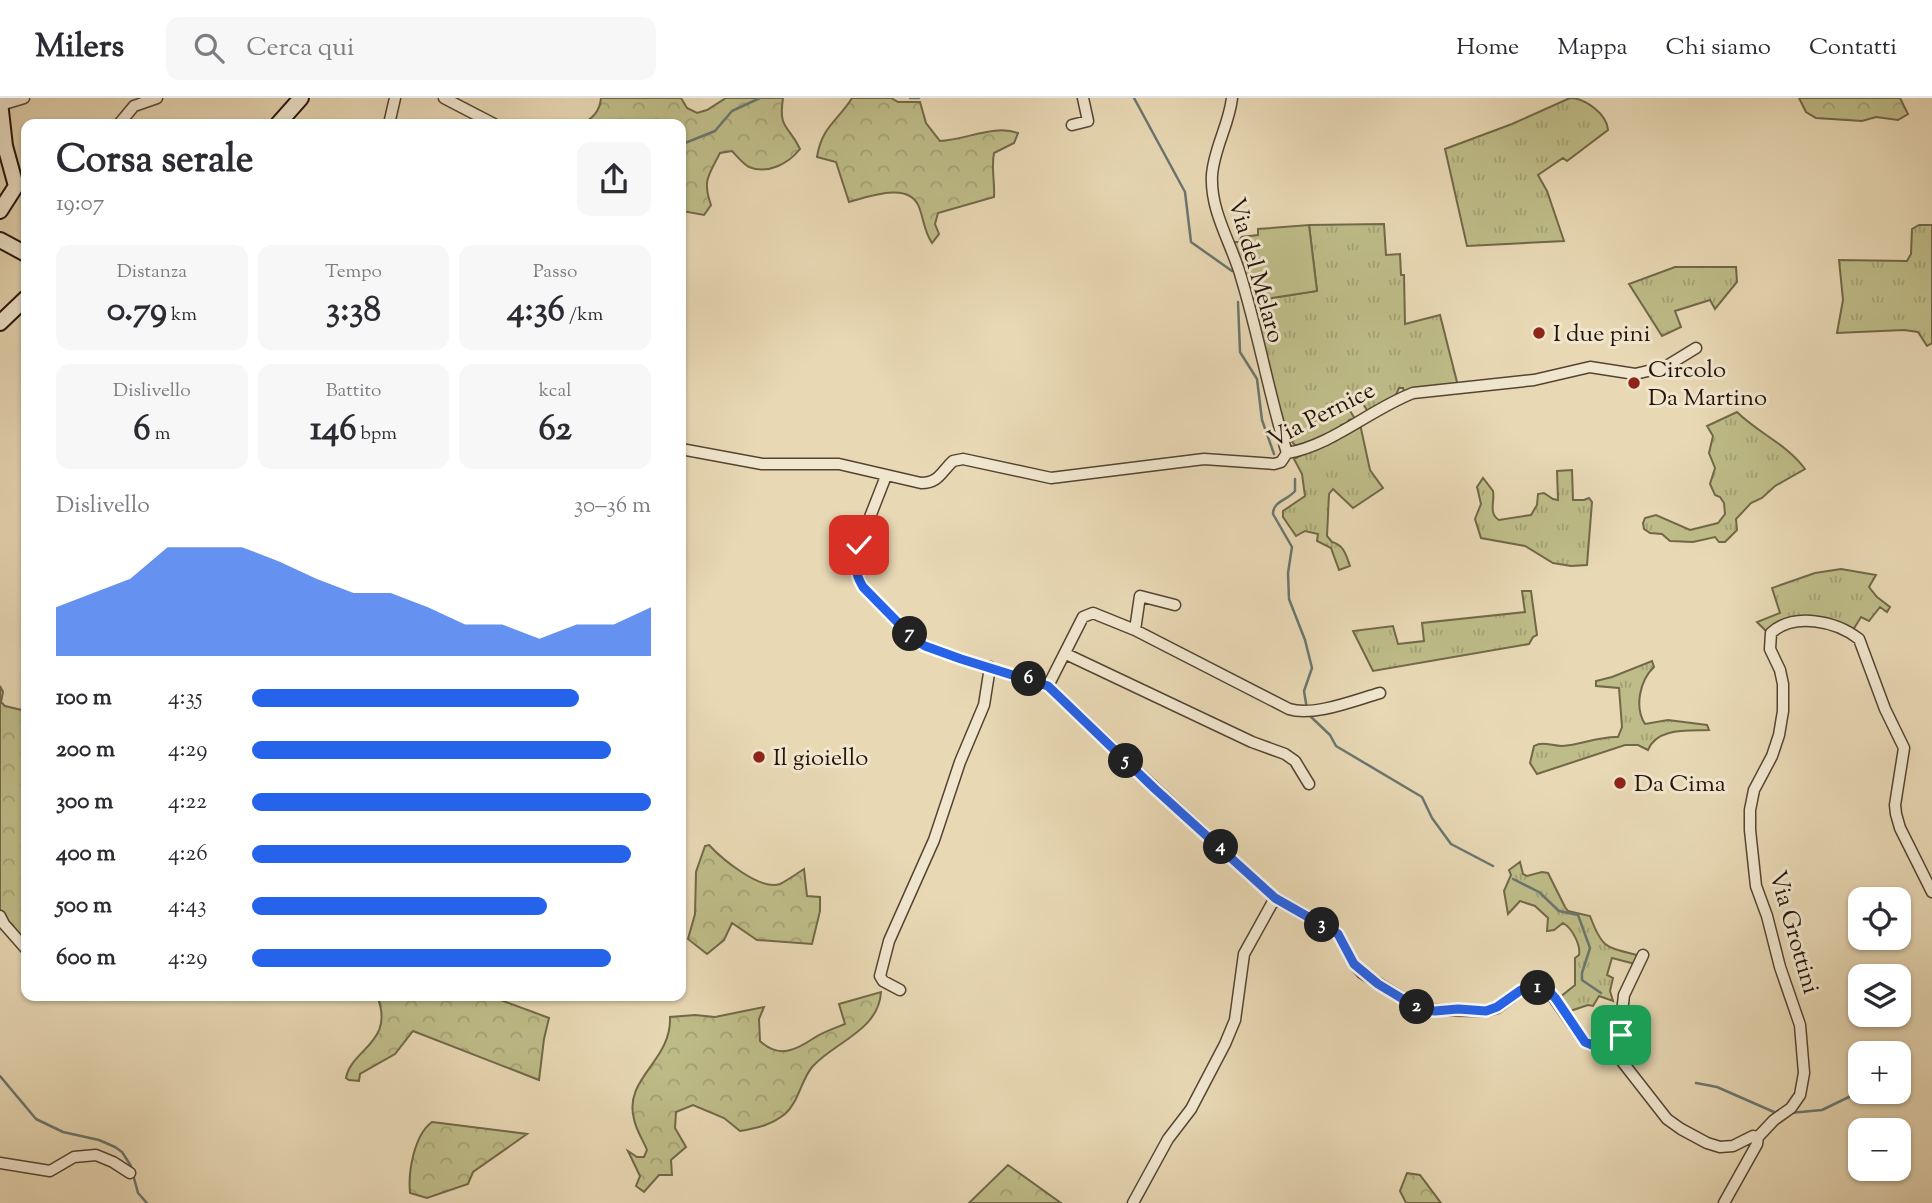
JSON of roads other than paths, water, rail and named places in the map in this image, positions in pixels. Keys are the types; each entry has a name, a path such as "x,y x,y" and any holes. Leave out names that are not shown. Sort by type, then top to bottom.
{"street":[{"path":"0,211 16,186 5,146 0,104 24,98"},
{"path":"122,119 134,106 157,98"},
{"path":"283,119 302,98"},
{"path":"390,119 395,98"},
{"path":"444,98 484,119"},
{"path":"1072,125 1088,121 1083,98"},
{"name":"Via del Melaro","path":"1233,98 1215,157 1213,189 1221,226 1250,306 1286,456"},
{"path":"0,240 21,251"},
{"path":"0,323 21,303"},
{"name":"Via Pernice","path":"686,450 762,464 839,464 886,476 930,483 937,480 953,461 963,459 1051,478 1183,460 1222,459 1274,464 1413,393 1534,380 1590,367 1635,374 1665,367 1696,348"},
{"path":"886,476 859,545 855,563 863,587 915,640 925,646 1048,686 1154,788 1275,898 1338,934 1362,973 1421,1010 1486,1011 1497,1007 1521,990 1542,988 1549,991 1585,1042 1617,1055 1667,1119 1681,1129 1720,1147 1733,1146 1753,1136 1758,1137 1757,1144 1724,1203"},
{"path":"1135,630 1139,596 1175,605"},
{"path":"1048,686 1083,617 1087,613 1093,613 1135,630 1298,712 1380,693"},
{"name":"Via Grottini","path":"1758,1137 1774,1120 1791,1108 1800,1095 1804,1073 1800,1025 1780,967 1768,916 1756,886 1750,830 1750,810 1755,790 1772,756 1783,711 1783,684 1770,649 1771,633 1780,624 1790,621 1816,622 1850,632 1859,639 1885,709 1904,748 1896,814 1900,828 1932,892"},
{"path":"1066,654 1252,742 1284,754 1295,761 1309,784"},
{"path":"900,990 883,981 880,976 889,941 934,840 960,762 984,705 990,667"},
{"path":"1133,1203 1168,1139 1191,1109 1225,1044 1235,1020 1244,954 1275,898"},
{"path":"0,916 21,943"},
{"path":"1617,1055 1624,995 1643,955"},
{"path":"0,1163 50,1171 74,1157 96,1156 113,1162 130,1173"}],"waterway":[{"path":"686,143 715,131 732,111 760,98"},
{"path":"910,98 919,98"},
{"path":"1134,98 1185,192 1191,242 1232,271"},
{"path":"1238,302 1240,352 1257,379 1262,420 1274,454"},
{"path":"1295,479 1295,491 1275,506 1273,514 1292,547 1288,573 1289,599 1305,640 1312,668 1304,691 1307,709"},
{"path":"1309,715 1330,735 1336,746 1422,797 1432,818 1451,844 1493,866"},
{"path":"1513,879 1539,892 1559,911 1578,915 1590,948 1582,980 1601,993"},
{"path":"0,1076 36,1119 63,1132 99,1140 115,1147 122,1152 131,1166"},
{"path":"1696,1083 1717,1087 1774,1112"},
{"path":"1790,1113 1822,1110 1848,1097"},
{"path":"134,1178 138,1193 147,1203"}],"place":[{"name":"I due pini","path":"1539,333"},
{"name":"Circolo Da Martino","path":"1634,383"},
{"name":"Il gioiello","path":"759,757"},
{"name":"Da Cima","path":"1620,783"}]}
